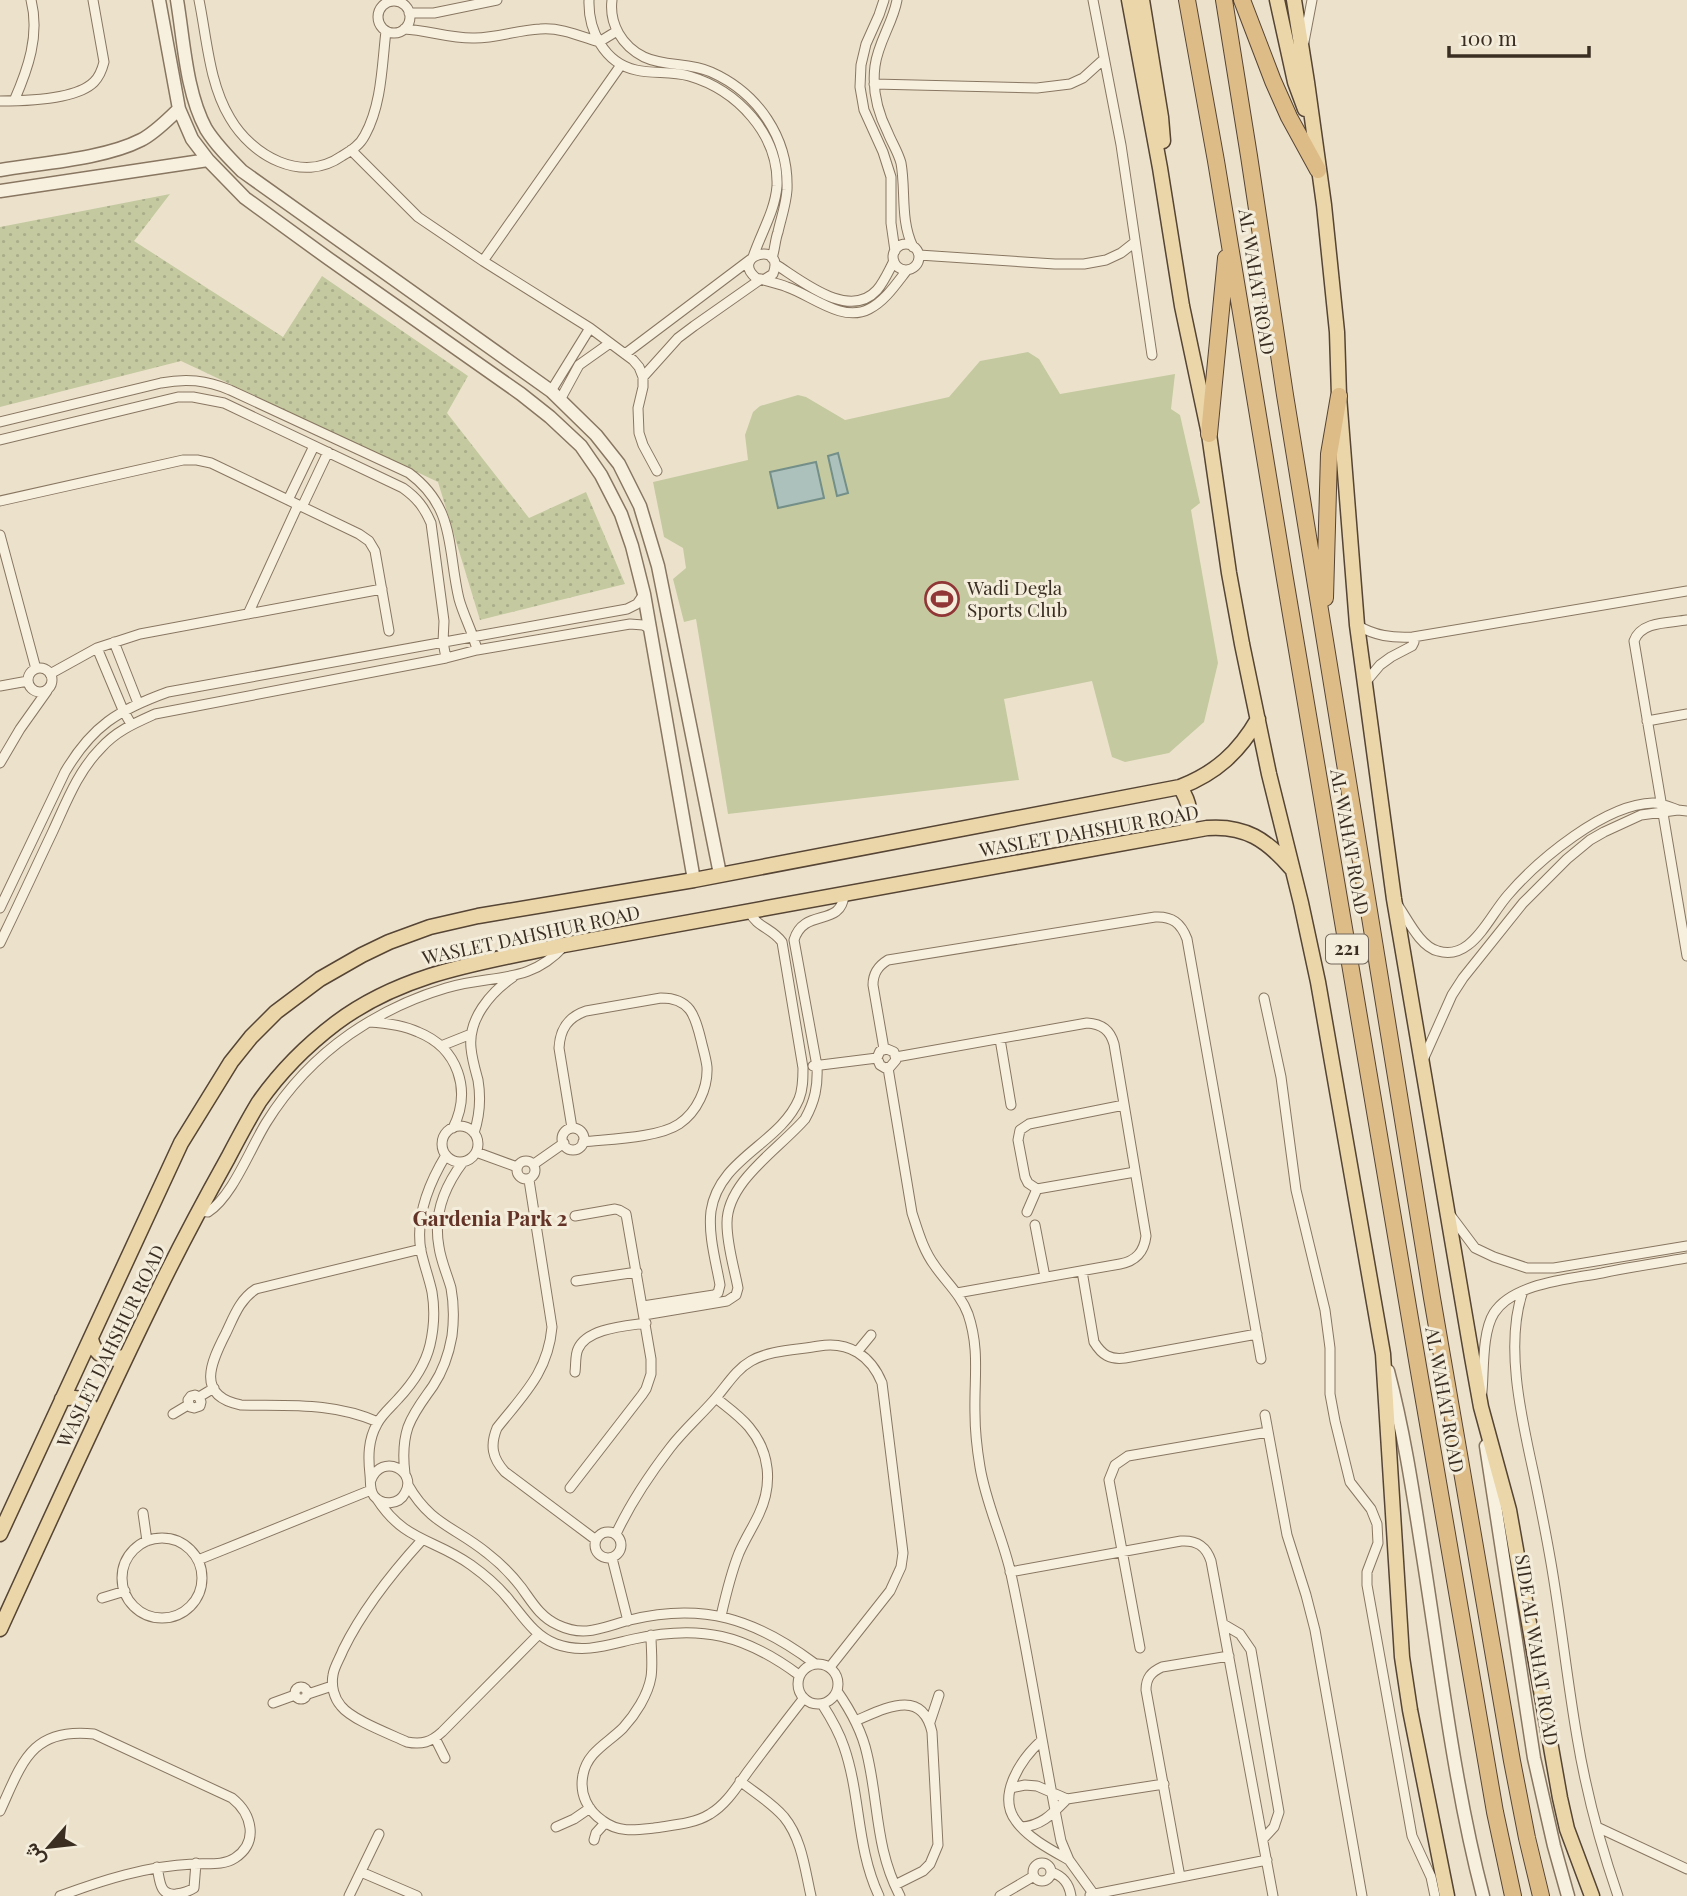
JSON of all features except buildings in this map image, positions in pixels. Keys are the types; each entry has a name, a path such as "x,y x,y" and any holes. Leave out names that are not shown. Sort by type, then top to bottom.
{"highway":[{"name":"AL WAHAT ROAD","path":"1187,0 1415,1352 1495,1812 1513,1896"},
{"name":"AL WAHAT ROAD","path":"1224,0 1284,395 1434,1312 1512,1761 1541,1896"},
{"path":"1242,0 1277,90 1318,170"},
{"path":"1209,434 1228,235"},
{"path":"1324,635 1329,454 1339,396"}],"main road":[{"path":"1129,0 1182,306 1209,434 1229,573 1258,719 1318,982 1383,1354 1405,1682 1447,1896"},
{"path":"1142,0 1161,117 1163,158 1160,168"},
{"path":"1277,0 1295,82 1313,126"},
{"path":"1294,0 1324,205 1337,332 1339,396 1357,625 1394,899 1481,1407 1509,1510 1567,1829 1592,1896"},
{"name":"WASLET DAHSHUR ROAD","path":"0,1534 181,1143 230,1062 244,1045 276,1012 320,979 389,942 430,927 478,916 694,880 1180,787 1221,765 1241,745 1258,719"},
{"path":"1180,787 1191,815 1186,832"},
{"name":"WASLET DAHSHUR ROAD","path":"0,1629 126,1356 197,1212 258,1103 294,1059 337,1022 382,994 439,972 564,945 1186,832 1224,827 1244,831 1265,842 1293,871"},
{"path":"91,1339 94,1350 103,1357 115,1360 126,1356"},
{"path":"62,1399 73,1397 83,1400 92,1406 97,1416"}],"street":[{"path":"14,101 31,55 34,31 31,0"},
{"path":"0,101 50,99 88,88 96,81 104,62 93,0"},
{"path":"159,0 179,109 197,147 208,160 245,198 545,413 588,456 611,495 632,546 651,629 694,880"},
{"path":"177,0 193,97 207,131 242,171 556,395 596,435 619,464 640,506 658,566 720,874"},
{"path":"200,0 215,85 231,120 257,150 274,161 293,166 313,167 333,162 360,143 372,119 378,95 386,31"},
{"path":"374,0 380,11 380,24 386,31 399,32 410,19 401,3 393,1 385,4 380,11"},
{"path":"409,13 434,13 497,0"},
{"path":"589,0 590,17 599,42 621,65 635,70 689,76 718,88 743,107 769,144 777,186 773,207 752,258 749,269 752,274 807,295 840,312 853,313 877,304 907,270"},
{"path":"612,0 617,32 629,46 644,57 701,68 734,84 755,102 771,124 785,162 787,190 773,274 678,338 643,377"},
{"path":"1093,0 1121,145 1152,355"},
{"path":"1302,51 1312,0"},
{"path":"625,354 759,253 766,254 832,298 851,302 861,300 878,289 894,261 891,177 864,110 860,87 866,44 883,3 896,5 879,49 874,84 880,114 897,152 903,178 905,221 916,251 917,264 907,270 899,268 894,261"},
{"path":"404,29 473,38 541,29 570,32 599,42 617,32"},
{"path":"874,84 1037,89 1070,84 1083,78 1104,59"},
{"path":"483,261 621,65"},
{"path":"718,88 718,82 723,78"},
{"path":"0,170 79,158 121,148 154,132 179,109"},
{"path":"352,150 418,217 590,328 633,360 643,377 638,408 639,433 657,471"},
{"path":"0,191 208,160"},
{"path":"891,177 903,178"},
{"path":"329,259 343,242"},
{"path":"895,251 903,245 916,251 1055,264 1084,264 1106,260 1135,242"},
{"path":"545,413 590,328"},
{"path":"556,395 579,365 610,343"},
{"path":"0,422 178,380 205,382 230,390 409,473 421,482 436,500 446,521 459,598 477,650"},
{"path":"0,440 162,400 193,397 224,403 403,488 416,497 431,523 446,658"},
{"path":"288,500 314,446"},
{"path":"248,614 328,452"},
{"path":"0,501 190,459 218,465 369,541 375,551 389,631"},
{"path":"0,535 36,669"},
{"path":"50,674 97,649 153,631 382,589"},
{"path":"1357,625 1366,631 1388,637 1413,636 1687,591"},
{"path":"0,908 74,757 97,731 123,710 168,692 627,609 637,604 644,594"},
{"path":"1687,620 1643,628 1636,636 1634,646 1687,956"},
{"path":"0,943 71,791 99,749 131,724 155,714 477,650 630,624 651,629"},
{"path":"1364,684 1380,665 1412,646 1413,636"},
{"path":"114,642 138,703"},
{"path":"97,649 131,724"},
{"path":"0,763 20,729 47,691 52,681 50,674 44,669 36,669 30,674 28,681 31,689 47,691"},
{"path":"0,686 28,681"},
{"path":"1647,721 1687,715"},
{"path":"673,753 696,749"},
{"path":"1394,899 1425,945 1438,952 1459,950 1471,942 1532,870 1583,831 1612,814 1637,804 1683,811"},
{"path":"1422,1061 1452,995 1523,903 1590,840 1641,815 1662,808"},
{"path":"1583,831 1590,840"},
{"path":"679,1305 727,1301 736,1295 738,1288 728,1236 728,1211 737,1188 805,1119 812,1107 817,1087 817,1066 794,940 803,924 836,912 844,902 844,895"},
{"path":"575,1372 577,1350 590,1335 644,1315 713,1295 720,1290 710,1225 714,1199 726,1176 793,1111 800,1097 803,1068 782,942 774,932 754,921 750,912"},
{"path":"884,1049 873,985 875,973 888,960 1155,917 1172,919 1179,924 1187,939 1261,1359"},
{"path":"782,942 794,940"},
{"path":"197,1212 208,1212 222,1201 266,1123 295,1084 329,1050 368,1022 407,1002 470,982 528,972 554,957 564,945"},
{"path":"514,976 490,997 478,1014 471,1034 472,1057 480,1094 474,1133 478,1143 476,1153 463,1162 444,1193 437,1229 453,1304 452,1338 441,1371 408,1427 404,1451 408,1485 425,1510 498,1562 543,1616 556,1624 584,1631 599,1630 628,1620 674,1613 721,1616 770,1634 793,1647 814,1664"},
{"path":"572,1128 559,1048 559,1038 569,1020 586,1011 661,998 670,998 687,1006 696,1021 706,1067 703,1091 691,1113 670,1129 583,1142"},
{"path":"1264,998 1281,1077 1296,1190 1325,1310 1335,1421 1350,1482 1371,1509 1377,1524 1377,1543 1367,1572 1367,1585 1412,1836 1431,1877 1435,1896"},
{"path":"368,1022 420,1032 441,1046 455,1066 462,1091 459,1116 444,1137 443,1146 446,1155 454,1161 463,1162"},
{"path":"896,1057 1095,1023 1108,1031 1114,1044 1146,1236 1141,1252 1128,1262 957,1293"},
{"path":"441,1046 471,1034"},
{"path":"1000,1039 1011,1105"},
{"path":"884,1049 892,1051 896,1057 895,1063 888,1068"},
{"path":"884,1049 877,1058 880,1065 888,1068"},
{"path":"803,1068 877,1058"},
{"path":"888,1068 917,1231 934,1265 957,1293 968,1313 977,1360 975,1412 980,1469 1010,1572 1055,1811 1063,1847 1069,1860 1092,1895 1266,1860"},
{"path":"1124,1105 1024,1126 1018,1140 1025,1177 1032,1187 1037,1189 1135,1172"},
{"path":"453,1128 464,1127 474,1133"},
{"path":"572,1128 581,1131 583,1142 580,1147 568,1148 562,1138 564,1132 572,1128"},
{"path":"768,1136 779,1146"},
{"path":"534,1164 564,1143"},
{"path":"476,1153 517,1167"},
{"path":"446,1155 428,1190 420,1229 421,1249 432,1291 433,1329 429,1349 411,1384 378,1422 372,1436 369,1450 371,1485 377,1499 395,1522 484,1574 529,1626 553,1643 584,1649 651,1635 684,1632 716,1634 760,1650 799,1675"},
{"path":"523,1161 534,1164 536,1172 533,1177 528,1180 520,1178 517,1167 523,1161"},
{"path":"528,1180 552,1327 551,1342 545,1362 535,1380 497,1428 492,1447 498,1465 505,1472 596,1540"},
{"path":"1027,1212 1037,1189"},
{"path":"570,1488 646,1389 652,1366 628,1218 623,1211 615,1209 575,1216"},
{"path":"1448,1212 1475,1248 1527,1268 1554,1268 1687,1246"},
{"path":"1035,1226 1045,1277"},
{"path":"378,1422 352,1412 325,1407 230,1403 214,1388 210,1377 211,1366 239,1306 250,1293 264,1285 421,1249"},
{"path":"1634,1255 1636,1266"},
{"path":"1481,1407 1490,1321 1502,1303 1523,1292 1555,1281 1687,1258"},
{"path":"1082,1271 1094,1342 1106,1356 1125,1358 1257,1334"},
{"path":"576,1281 637,1272"},
{"path":"1523,1292 1518,1308 1516,1337 1519,1400 1553,1574 1577,1738 1597,1827 1618,1896"},
{"path":"857,1352 871,1335"},
{"path":"616,1534 634,1501 671,1447 741,1368 758,1357 827,1345 839,1345 857,1352 870,1362 882,1383 903,1553 901,1567 890,1591 830,1667"},
{"path":"1383,1354 1398,1411 1435,1628 1449,1730 1483,1896"},
{"path":"173,1414 188,1405 191,1396 199,1398 214,1388"},
{"path":"716,1398 748,1425 759,1441 766,1459 768,1478 766,1497 732,1571 721,1616"},
{"name":"SIDE AL WAHAT ROAD","path":"1481,1407 1534,1758 1568,1896"},
{"path":"1265,1415 1287,1535 1315,1630 1362,1896"},
{"path":"1140,1648 1109,1480 1111,1472 1121,1459 1128,1456 1268,1432"},
{"path":"198,1560 371,1485 376,1470 386,1466 397,1467 405,1474"},
{"path":"377,1499 386,1503 397,1502 405,1494 408,1485"},
{"path":"143,1513 147,1541"},
{"path":"602,1533 616,1534 621,1547 616,1555 612,1558 604,1557 597,1552 596,1540 602,1533"},
{"path":"157,1538 177,1541 193,1552 198,1560 202,1571 200,1594 188,1609 180,1614 161,1618 152,1616 135,1607 124,1591 122,1581 125,1562 138,1546 147,1541 157,1538"},
{"path":"422,1540 389,1578 360,1619 337,1664 332,1686 335,1698 342,1708 407,1742 426,1742 435,1738 539,1634"},
{"path":"1010,1572 1189,1540 1204,1547 1212,1561 1273,1896"},
{"path":"612,1558 628,1620"},
{"path":"102,1598 124,1591"},
{"path":"1223,1624 1240,1634 1251,1650 1279,1812 1274,1828 1262,1839"},
{"path":"651,1635 651,1678 645,1697 622,1728 596,1750 583,1774 582,1788 586,1802 594,1814 618,1829 631,1831 687,1823 721,1806 804,1698"},
{"path":"1180,1877 1146,1682 1149,1675 1162,1667 1229,1656"},
{"path":"814,1664 830,1667 838,1681 837,1691 828,1702 815,1704 804,1698 798,1688 799,1675 814,1664"},
{"path":"273,1703 295,1695 303,1700 307,1694 332,1686"},
{"path":"837,1691 855,1721 868,1756 883,1851 900,1896"},
{"path":"930,1721 939,1696"},
{"path":"822,1704 845,1749 864,1854 879,1896"},
{"path":"855,1721 895,1705 905,1704 924,1713 930,1721 939,1845 930,1864 923,1871 895,1885"},
{"path":"0,1811 22,1763 33,1750 61,1734 77,1732 94,1734 232,1798 242,1806 248,1816 251,1828 244,1850 224,1863 157,1867 133,1872 88,1891 60,1896"},
{"path":"435,1738 445,1758"},
{"path":"1042,1740 1019,1767 1009,1797 1011,1813 1021,1827 1039,1842 1069,1860"},
{"path":"740,1782 776,1809 789,1825 798,1843 811,1896"},
{"path":"1011,1788 1032,1785 1067,1799 1164,1784"},
{"path":"1021,1827 1040,1823 1067,1799"},
{"path":"556,1827 590,1808"},
{"path":"594,1840 605,1823"},
{"path":"1597,1827 1687,1869"},
{"path":"349,1896 379,1834"},
{"path":"157,1867 162,1888 166,1894 170,1894 188,1892 194,1888 196,1863"},
{"path":"1051,1872 1050,1877 1044,1881 1037,1880 1033,1868 1040,1863 1047,1865 1051,1872 1067,1883 1072,1896"},
{"path":"361,1872 417,1896"},
{"path":"1000,1896 1034,1876"}],"green space":[{"path":"170,194 134,241 283,337 322,276 468,376 447,413 529,518 586,492 625,584 480,620 438,482 181,361 0,407 0,227"},
{"name":"Wadi Degla Sports Club","path":"1028,352 1039,359 1060,394 1175,374 1171,409 1180,415 1200,503 1191,510 1218,663 1204,722 1169,753 1125,762 1112,757 1092,681 1004,699 1019,780 728,814 696,619 684,622 673,579 686,568 683,548 664,537 653,482 748,460 745,435 753,412 760,406 798,395 845,420 949,397 980,361"}],"water":[{"path":"838,453 848,493 837,496 828,456"},
{"path":"816,462 824,498 778,508 770,472"}],"place":[{"name":"Wadi Degla Sports Club","path":"942,599"}],"district":[{"name":"Gardenia Park 2","path":"490,1219"}]}
